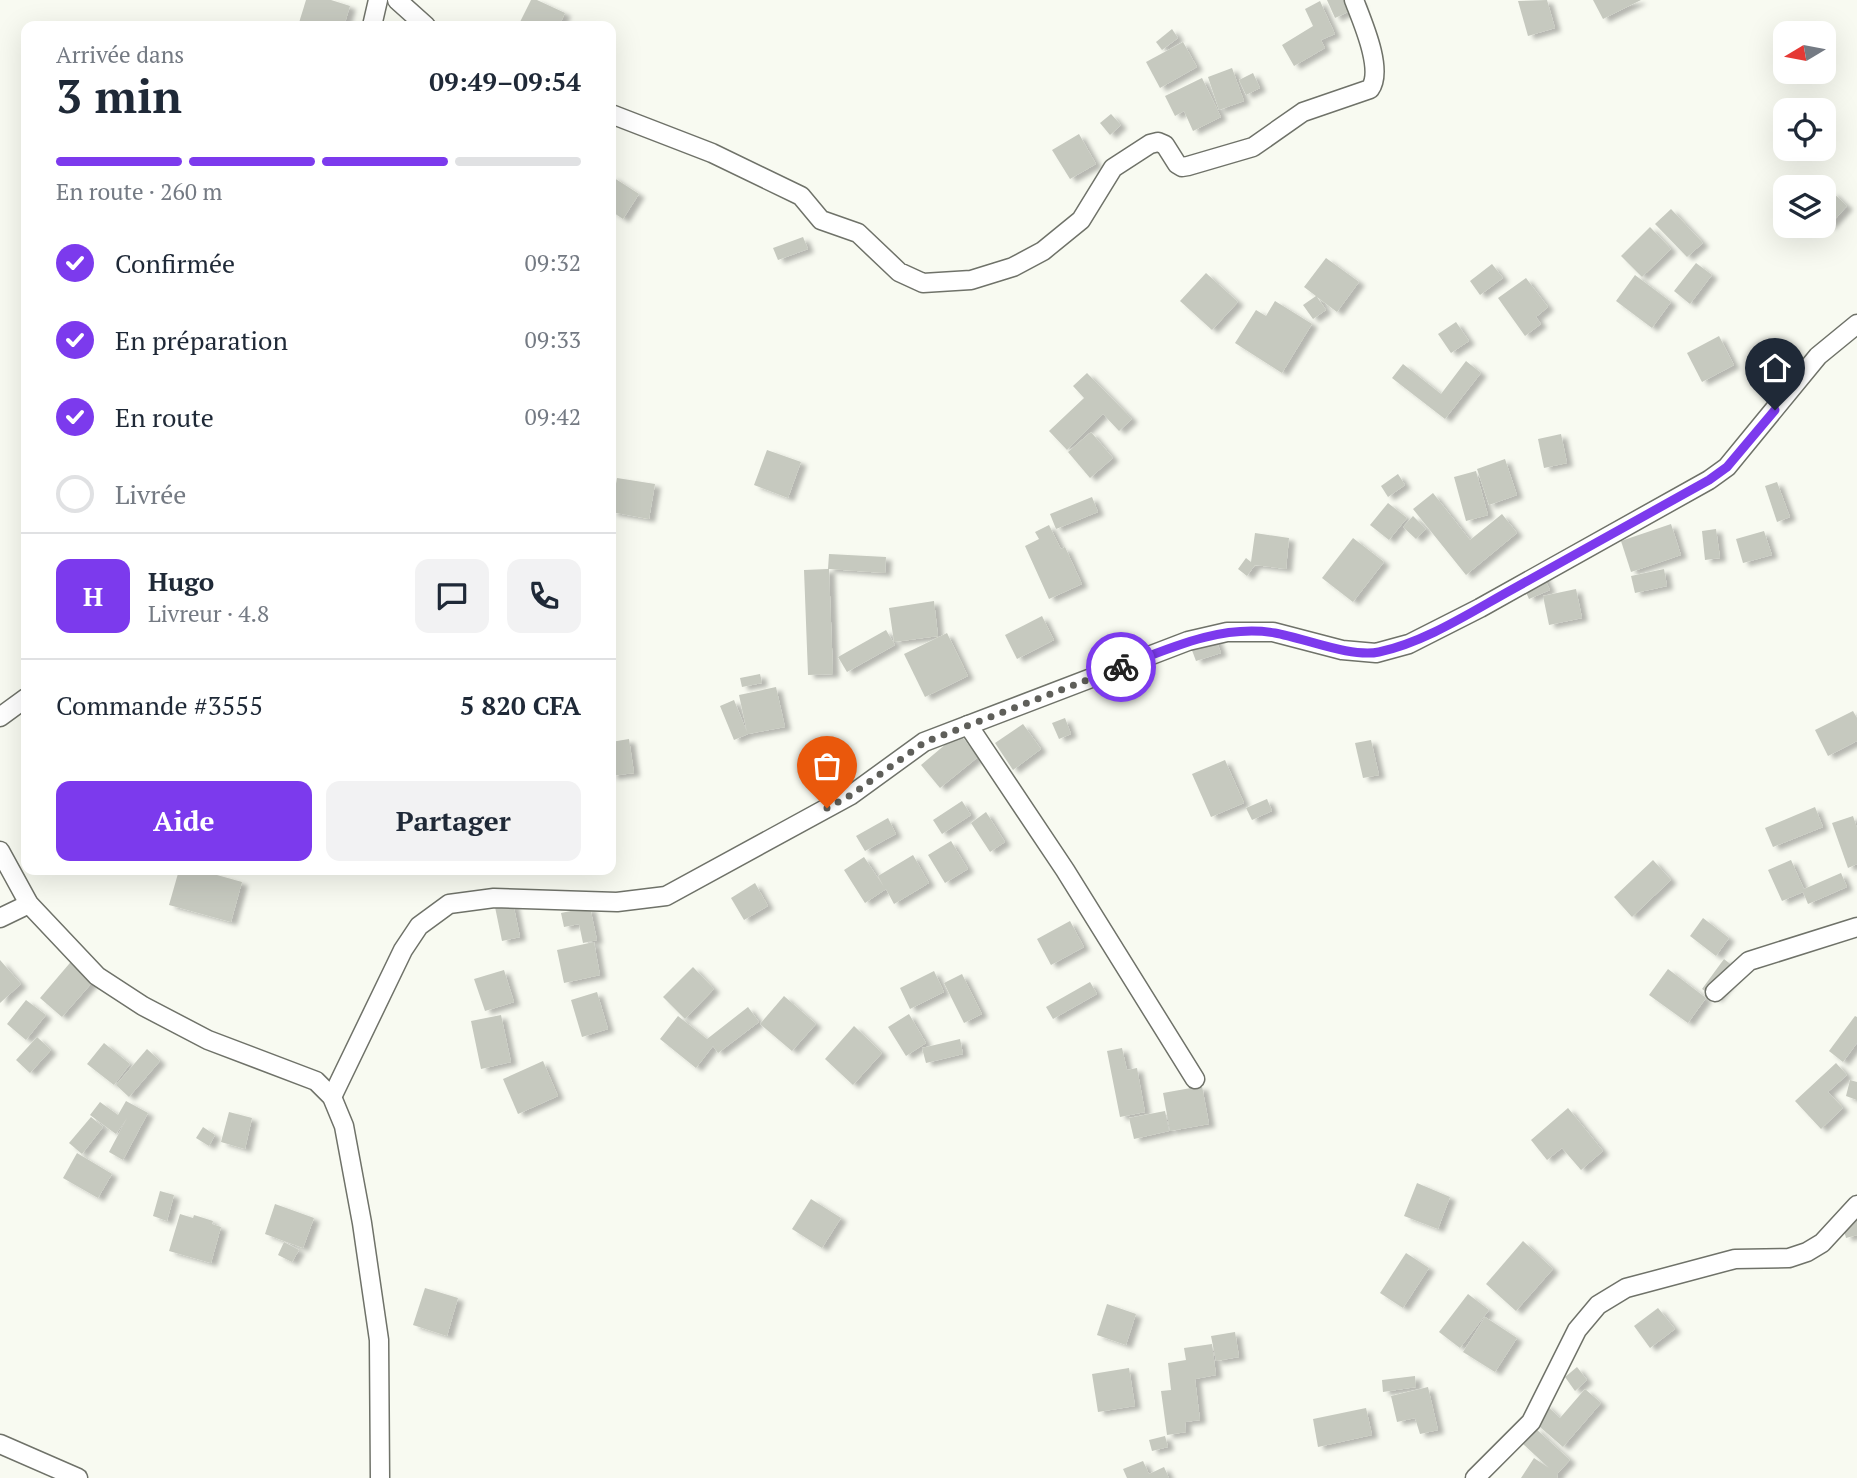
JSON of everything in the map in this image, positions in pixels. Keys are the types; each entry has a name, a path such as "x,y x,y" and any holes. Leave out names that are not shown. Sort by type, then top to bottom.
{"street":[{"path":"373,21 378,0"},
{"path":"397,0 420,21"},
{"path":"616,116 712,153 801,196 821,220 858,233 900,272 923,283 971,280 1013,267 1043,251 1081,220 1114,168 1150,144 1158,142 1165,145 1177,164 1188,166 1253,148 1303,112 1370,89 1376,77 1368,37 1354,0"},
{"path":"332,1097 403,950 419,926 449,904 494,898 617,902 667,896 851,795 925,742 1188,641 1227,632 1273,632 1342,650 1376,653 1409,644 1709,480 1727,467 1818,356 1857,324"},
{"path":"0,717 21,702"},
{"path":"968,725 1065,870 1195,1079"},
{"path":"0,851 29,904 97,976 132,999 208,1040 316,1081 332,1097 344,1126 362,1223 379,1340 380,1478"},
{"path":"0,918 29,904"},
{"path":"1715,992 1749,961 1857,927"},
{"path":"1475,1478 1531,1422 1577,1330 1598,1305 1626,1288 1735,1259 1789,1258 1807,1252 1822,1243 1857,1205"},
{"path":"0,1444 78,1478"}],"building":[{"path":"306,0 331,0 350,6 346,21 300,21"},
{"path":"531,0 537,0 565,13 561,21 520,21"},
{"path":"1327,0 1358,0 1361,6 1335,18"},
{"path":"1547,0 1555,28 1528,36 1518,1"},
{"path":"1593,0 1641,0 1603,19"},
{"path":"1320,1 1335,34 1321,40 1325,48 1294,66 1282,45 1313,26 1305,9"},
{"path":"1172,29 1178,38 1162,50 1156,42"},
{"path":"1183,42 1197,67 1160,88 1146,62"},
{"path":"1232,68 1244,101 1219,110 1208,77"},
{"path":"1253,73 1260,88 1246,95 1239,80"},
{"path":"1202,78 1221,117 1193,131 1184,111 1175,116 1165,96"},
{"path":"1111,114 1121,125 1110,135 1100,123"},
{"path":"1079,134 1096,164 1070,179 1052,150"},
{"path":"616,179 639,194 623,219 616,214"},
{"path":"1836,196 1847,206 1836,218"},
{"path":"1671,209 1703,243 1687,257 1655,224"},
{"path":"1650,227 1671,249 1642,277 1621,256"},
{"path":"803,237 808,249 778,260 773,248"},
{"path":"1326,258 1359,282 1337,312 1317,297 1326,310 1313,319 1303,305 1316,296 1304,287"},
{"path":"1696,263 1712,275 1690,304 1674,291"},
{"path":"1492,264 1503,278 1480,295 1470,281"},
{"path":"1206,273 1238,302 1212,330 1180,301"},
{"path":"1635,275 1671,302 1652,328 1616,301"},
{"path":"1526,278 1548,307 1536,317 1541,324 1525,336 1498,298"},
{"path":"1275,301 1312,324 1282,373 1235,343 1256,310 1266,316"},
{"path":"1456,322 1469,341 1451,353 1438,334"},
{"path":"1719,336 1734,365 1702,382 1687,353"},
{"path":"1466,361 1481,373 1445,419 1392,378 1403,364 1441,394"},
{"path":"1087,373 1132,419 1119,431 1103,414 1067,450 1049,431 1084,398 1073,386"},
{"path":"1091,432 1113,458 1090,478 1068,452"},
{"path":"1561,434 1567,463 1544,468 1538,439"},
{"path":"767,450 801,462 788,498 754,485"},
{"path":"1505,459 1517,495 1489,505 1477,469"},
{"path":"1476,471 1488,515 1466,521 1454,477"},
{"path":"1398,474 1405,485 1388,497 1381,486"},
{"path":"617,478 655,484 649,519 616,513"},
{"path":"1777,482 1790,517 1777,522 1765,486"},
{"path":"1433,493 1470,540 1502,514 1517,533 1466,575 1413,509"},
{"path":"1092,497 1098,512 1056,529 1050,514"},
{"path":"1388,503 1407,518 1389,540 1370,525"},
{"path":"1413,516 1426,529 1416,539 1403,527"},
{"path":"1671,524 1681,555 1631,572 1621,541"},
{"path":"1049,525 1061,549 1065,547 1082,584 1049,599 1025,546 1039,539 1035,532"},
{"path":"1716,529 1720,558 1705,560 1702,531"},
{"path":"1764,531 1772,555 1743,563 1736,539"},
{"path":"1255,533 1289,538 1286,569 1255,565 1247,576 1238,569 1246,558 1251,562"},
{"path":"1353,538 1384,562 1353,602 1322,578"},
{"path":"829,554 886,557 885,573 829,569 833,674 808,675 804,570 828,569"},
{"path":"1539,567 1550,590 1529,599 1519,576"},
{"path":"1664,569 1667,586 1635,593 1631,576"},
{"path":"1576,589 1582,618 1549,625 1543,596"},
{"path":"934,601 938,636 894,642 889,608"},
{"path":"1042,616 1054,640 1017,659 1005,635"},
{"path":"886,630 895,645 847,672 838,657"},
{"path":"947,633 968,676 925,697 904,654"},
{"path":"1215,637 1221,653 1196,661 1190,645"},
{"path":"760,674 762,683 742,687 740,678"},
{"path":"776,687 785,727 748,734 734,740 720,706 734,700 747,732 739,695"},
{"path":"1853,711 1857,718 1857,741 1828,756 1815,730"},
{"path":"1065,718 1071,734 1059,739 1052,723"},
{"path":"1023,724 1041,749 1013,770 995,743"},
{"path":"959,733 978,757 940,788 921,765"},
{"path":"629,739 634,773 616,775 616,741"},
{"path":"1371,740 1379,775 1363,778 1355,743"},
{"path":"1225,760 1244,803 1211,817 1192,774"},
{"path":"1267,799 1272,811 1252,820 1246,808"},
{"path":"962,801 971,815 942,834 933,820"},
{"path":"1815,807 1823,827 1773,847 1765,828"},
{"path":"986,812 1005,842 990,852 971,823"},
{"path":"1853,816 1857,828 1857,864 1848,868 1832,823"},
{"path":"888,818 896,834 865,851 856,836"},
{"path":"951,841 968,869 945,883 928,855"},
{"path":"913,855 929,883 894,904 886,889 865,903 844,870 864,857 884,887 878,876"},
{"path":"1653,860 1671,880 1632,917 1614,897"},
{"path":"1791,860 1804,889 1841,873 1847,887 1808,904 1803,892 1782,901 1768,870"},
{"path":"178,875 217,875 242,882 231,922 169,905"},
{"path":"755,883 768,906 744,920 731,898"},
{"path":"513,903 520,937 502,941 495,907"},
{"path":"590,907 597,940 583,943 579,924 564,927 561,913"},
{"path":"1703,918 1729,938 1716,956 1690,936"},
{"path":"1070,921 1084,947 1051,965 1037,939"},
{"path":"594,942 600,975 564,983 557,950"},
{"path":"75,957 97,977 62,1017 40,998"},
{"path":"1724,959 1738,970 1716,999 1702,989"},
{"path":"0,960 21,984 0,1003"},
{"path":"693,967 714,989 685,1019 663,997"},
{"path":"1668,969 1706,998 1688,1023 1649,995"},
{"path":"504,970 514,1002 485,1011 474,979"},
{"path":"934,971 944,992 910,1009 900,988"},
{"path":"962,974 982,1014 964,1023 944,983"},
{"path":"1090,982 1097,994 1053,1019 1046,1007"},
{"path":"597,992 608,1029 582,1037 571,1000"},
{"path":"784,996 816,1024 792,1051 760,1024"},
{"path":"26,1000 46,1015 26,1040 7,1024"},
{"path":"748,1007 759,1022 718,1053 713,1046 696,1068 660,1039 678,1016 707,1039"},
{"path":"909,1014 926,1043 906,1056 888,1027"},
{"path":"501,1015 511,1062 481,1069 471,1021"},
{"path":"1855,1016 1857,1043 1843,1062 1829,1051"},
{"path":"854,1026 882,1053 853,1085 825,1059"},
{"path":"37,1037 51,1050 30,1073 16,1060"},
{"path":"960,1039 963,1054 926,1063 922,1048"},
{"path":"104,1043 130,1064 114,1085 87,1064"},
{"path":"1122,1048 1127,1070 1137,1068 1145,1112 1120,1117 1107,1051"},
{"path":"147,1049 160,1061 129,1097 116,1085"},
{"path":"543,1061 558,1096 518,1114 503,1079"},
{"path":"1836,1063 1847,1075 1828,1092 1843,1108 1821,1129 1795,1101"},
{"path":"1850,1080 1857,1082 1857,1100 1846,1096"},
{"path":"1202,1086 1209,1124 1170,1131 1163,1093"},
{"path":"126,1101 148,1113 123,1160 109,1152 127,1118 116,1134 90,1115 100,1102 118,1115"},
{"path":"1568,1108 1603,1151 1581,1170 1562,1148 1547,1160 1531,1140"},
{"path":"1165,1111 1169,1131 1134,1139 1129,1118"},
{"path":"229,1112 252,1118 245,1149 221,1142"},
{"path":"91,1117 103,1127 82,1154 69,1143"},
{"path":"203,1127 215,1135 209,1146 196,1138"},
{"path":"77,1153 112,1174 98,1198 63,1178"},
{"path":"1417,1183 1450,1197 1438,1229 1404,1216"},
{"path":"160,1191 174,1195 167,1221 153,1216"},
{"path":"811,1199 841,1218 822,1248 792,1229"},
{"path":"275,1204 314,1218 303,1248 265,1234"},
{"path":"180,1214 213,1221 212,1224 221,1227 211,1263 169,1251"},
{"path":"1857,1215 1857,1235 1846,1238 1841,1219"},
{"path":"1523,1241 1553,1269 1516,1311 1486,1284"},
{"path":"284,1242 299,1250 292,1262 278,1255"},
{"path":"1406,1253 1429,1268 1403,1308 1380,1293"},
{"path":"425,1288 458,1298 447,1336 413,1325"},
{"path":"1468,1294 1489,1310 1460,1348 1439,1332"},
{"path":"1107,1304 1136,1314 1126,1345 1097,1335"},
{"path":"1658,1308 1675,1329 1650,1348 1634,1326"},
{"path":"1485,1317 1517,1338 1495,1372 1463,1352"},
{"path":"1235,1332 1239,1357 1216,1361 1211,1336"},
{"path":"1212,1344 1216,1375 1195,1379 1200,1420 1185,1422 1186,1432 1167,1435 1161,1391 1171,1390 1168,1363 1186,1360 1184,1348"},
{"path":"1577,1367 1587,1380 1575,1391 1565,1377"},
{"path":"1129,1368 1135,1406 1098,1412 1092,1374"},
{"path":"1415,1376 1416,1387 1383,1392 1382,1380"},
{"path":"1428,1387 1438,1430 1420,1434 1415,1418 1397,1422 1391,1396"},
{"path":"1585,1389 1601,1403 1563,1447 1532,1420 1545,1404 1560,1418"},
{"path":"1366,1408 1372,1435 1318,1447 1313,1419"},
{"path":"1535,1428 1570,1460 1558,1473 1557,1478 1521,1478 1534,1458 1549,1468 1522,1443"},
{"path":"1165,1436 1168,1447 1152,1451 1149,1440"},
{"path":"1143,1461 1149,1474 1164,1467 1169,1478 1127,1478 1123,1469"}],"way so far":[{"path":"827,808 851,795 925,742 1121,667"}],"route":[{"path":"1121,667 1188,641 1227,632 1273,632 1342,650 1376,653 1409,644 1709,480 1727,467 1775,410"}]}
